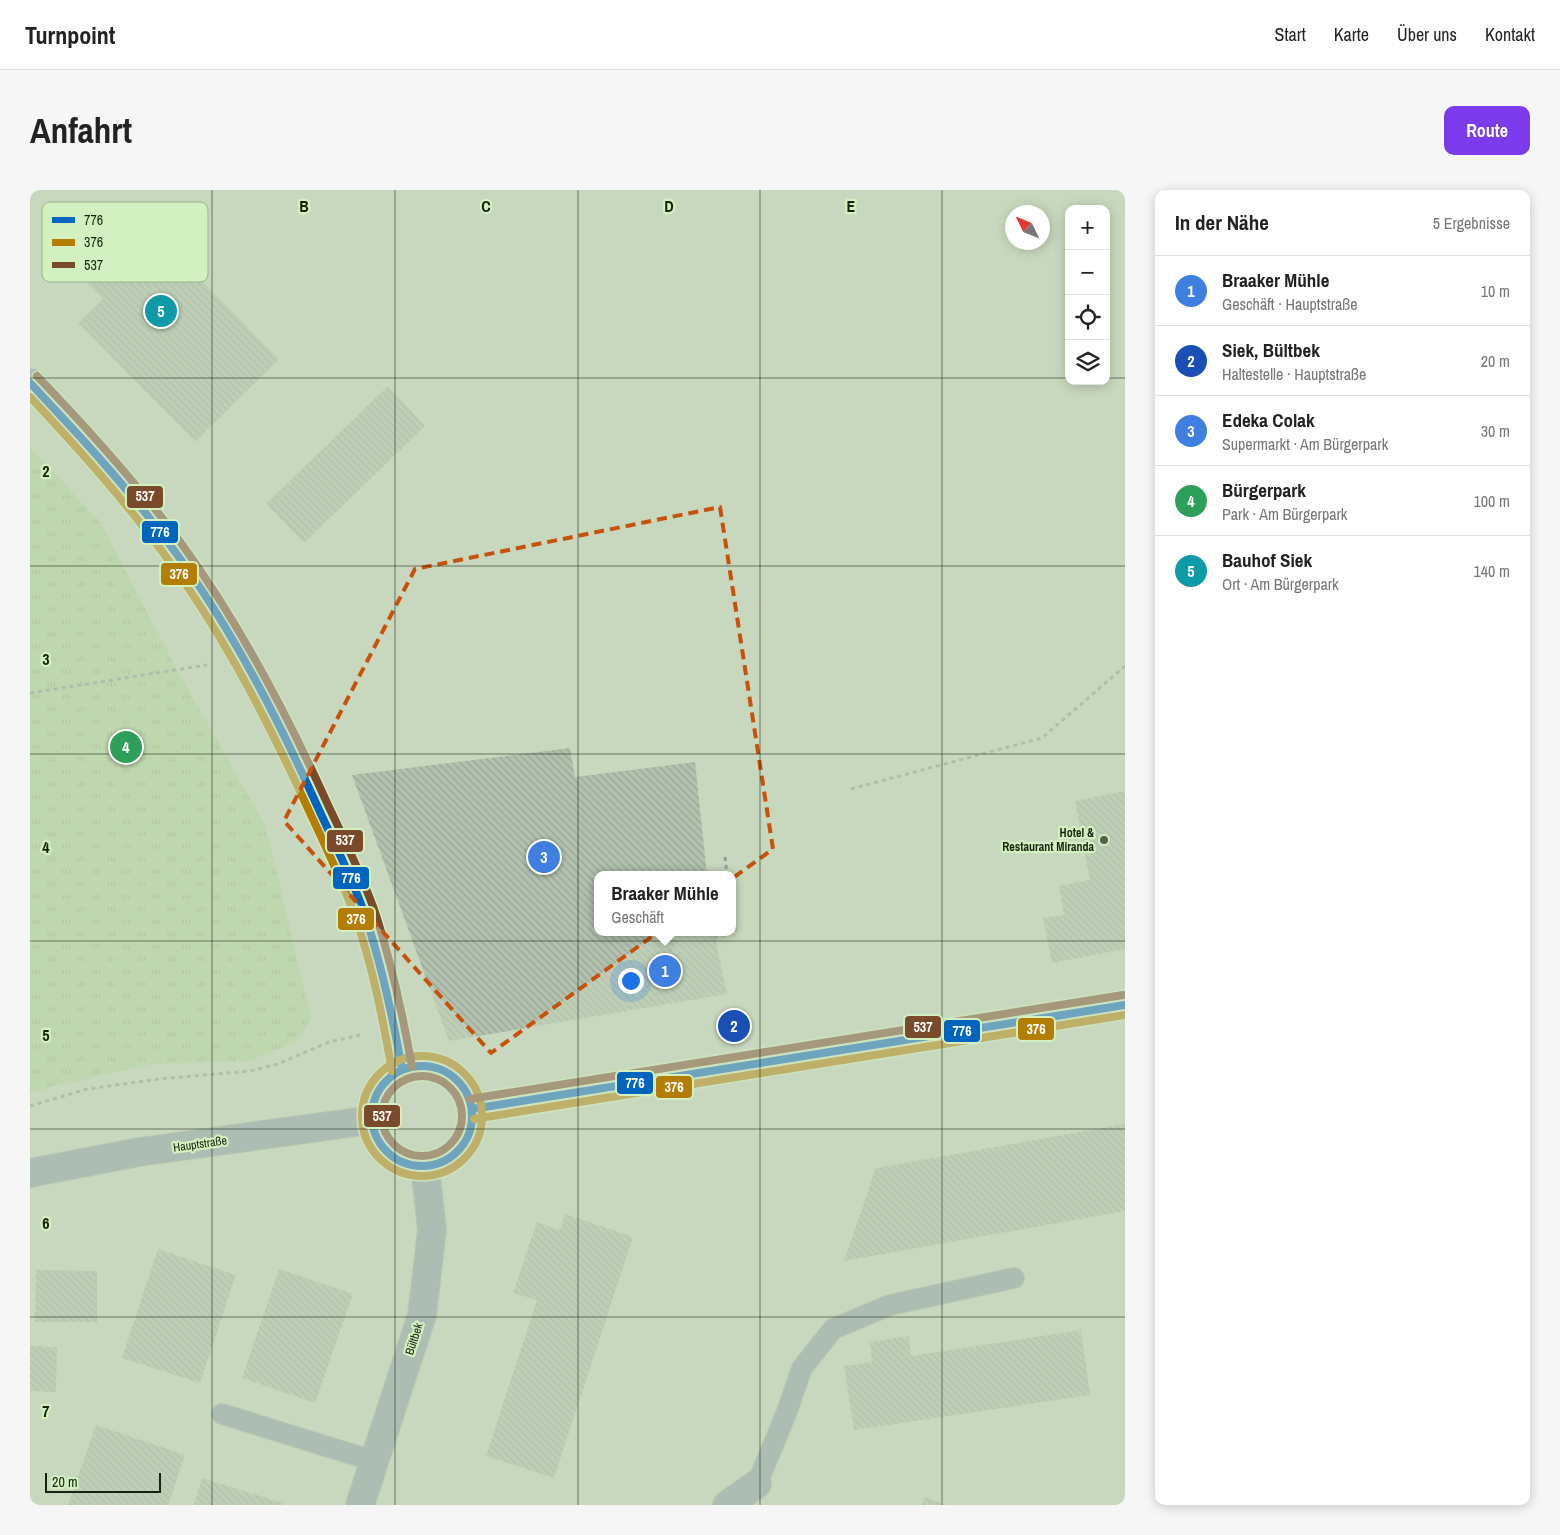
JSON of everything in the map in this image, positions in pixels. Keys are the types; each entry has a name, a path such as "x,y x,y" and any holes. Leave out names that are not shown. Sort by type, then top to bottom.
{"street":[{"path":"30,383 105,464 173,550 243,659 284,733 358,896 372,938 395,1027 402,1069"},
{"path":"472,1109 1125,1006"},
{"path":"427,1065 452,1075 462,1085 469,1097 472,1109 472,1126 464,1144 456,1154 443,1162 425,1167 406,1164 395,1159 382,1148 374,1134 371,1120 373,1101 378,1090 389,1078 402,1069 427,1065"},
{"name":"Hauptstraße","path":"30,1173 139,1152 371,1120"},
{"name":"Bültbek","path":"360,1505 422,1315 432,1230 425,1167"},
{"path":"727,1505 756,1484"}],"lane":[{"path":"756,1484 786,1414 802,1368 833,1329 890,1305 1014,1278"},
{"path":"222,1414 374,1461"}],"path":[{"path":"30,692 243,659"},
{"path":"851,789 1042,738 1125,666"},
{"path":"724,857 726,871"},
{"path":"714,938 721,936"},
{"path":"30,1106 87,1089 159,1079 250,1071 278,1064 330,1042 395,1027"}],"highlighted area":[{"path":"720,507 773,849 491,1053 284,821 415,569"}],"green space":[{"path":"30,447 101,523 176,668 266,826 311,1018 298,1041 249,1061 153,1064 30,1093"}],"building":[{"path":"86,282 203,282 279,359 195,442 78,323 103,299"},
{"path":"388,386 425,426 304,543 266,504"},
{"path":"570,748 575,777 695,762 707,871 594,871 594,936 715,936 727,994 449,1041 352,775"},
{"name":"Hotel & Restaurant Miranda","path":"1125,791 1125,949 1052,963 1043,918 1064,915 1059,886 1090,880 1075,801"},
{"path":"1125,1124 1125,1211 844,1261 876,1168"},
{"path":"565,1214 633,1237 554,1478 486,1456 537,1300 513,1293 537,1222 560,1230"},
{"path":"158,1249 236,1275 200,1383 122,1358"},
{"path":"279,1269 353,1294 315,1403 242,1378"},
{"path":"36,1270 97,1271 97,1322 35,1322"},
{"path":"1081,1330 1090,1395 854,1430 844,1366 872,1362 870,1342 909,1336 911,1356"},
{"path":"30,1346 57,1347 56,1392 30,1391"},
{"path":"96,1425 185,1455 168,1505 68,1505"},
{"path":"202,1478 283,1503 282,1505 194,1505"},
{"path":"925,1497 946,1505 922,1505"}],"transit line":[{"name":"537","path":"37,376 112,457 165,521 223,605 279,703 354,859 371,901 392,972 412,1067"},
{"name":"776","path":"30,383 104,464 157,527 216,611 254,677 304,778 361,905 382,974 402,1069"},
{"name":"376","path":"30,397 133,513 184,581 237,667 284,757 321,836 356,919 372,975 392,1071"},
{"name":"537","path":"470,1099 1123,995"},
{"name":"776","path":"472,1109 1125,1005"},
{"name":"376","path":"474,1119 1125,1015"},
{"name":"376","path":"422,1056 445,1060 465,1073 478,1093 482,1116 478,1139 465,1159 445,1172 422,1176 399,1172 379,1159 366,1139 362,1116 366,1093 379,1073 399,1060 422,1056"},
{"name":"776","path":"422,1066 441,1069 458,1080 469,1097 472,1116 469,1135 458,1152 441,1163 422,1166 403,1163 386,1152 375,1135 372,1116 375,1097 386,1080 403,1069 422,1066"},
{"name":"537","path":"414,1076 430,1076 451,1087 462,1108 462,1116 462,1124 451,1145 430,1156 414,1156 400,1150 388,1138 382,1124 382,1108 388,1094 400,1082 414,1076"}],"place":[{"name":"Bauhof Siek","path":"161,311"},
{"name":"Bürgerpark","path":"126,747"},
{"name":"Hotel & Restaurant Miranda","path":"1104,840"},
{"name":"Edeka Colak","path":"544,857"},
{"name":"Braaker Mühle","path":"665,971"},
{"name":"Siek, Bültbek","path":"734,1026"}]}
